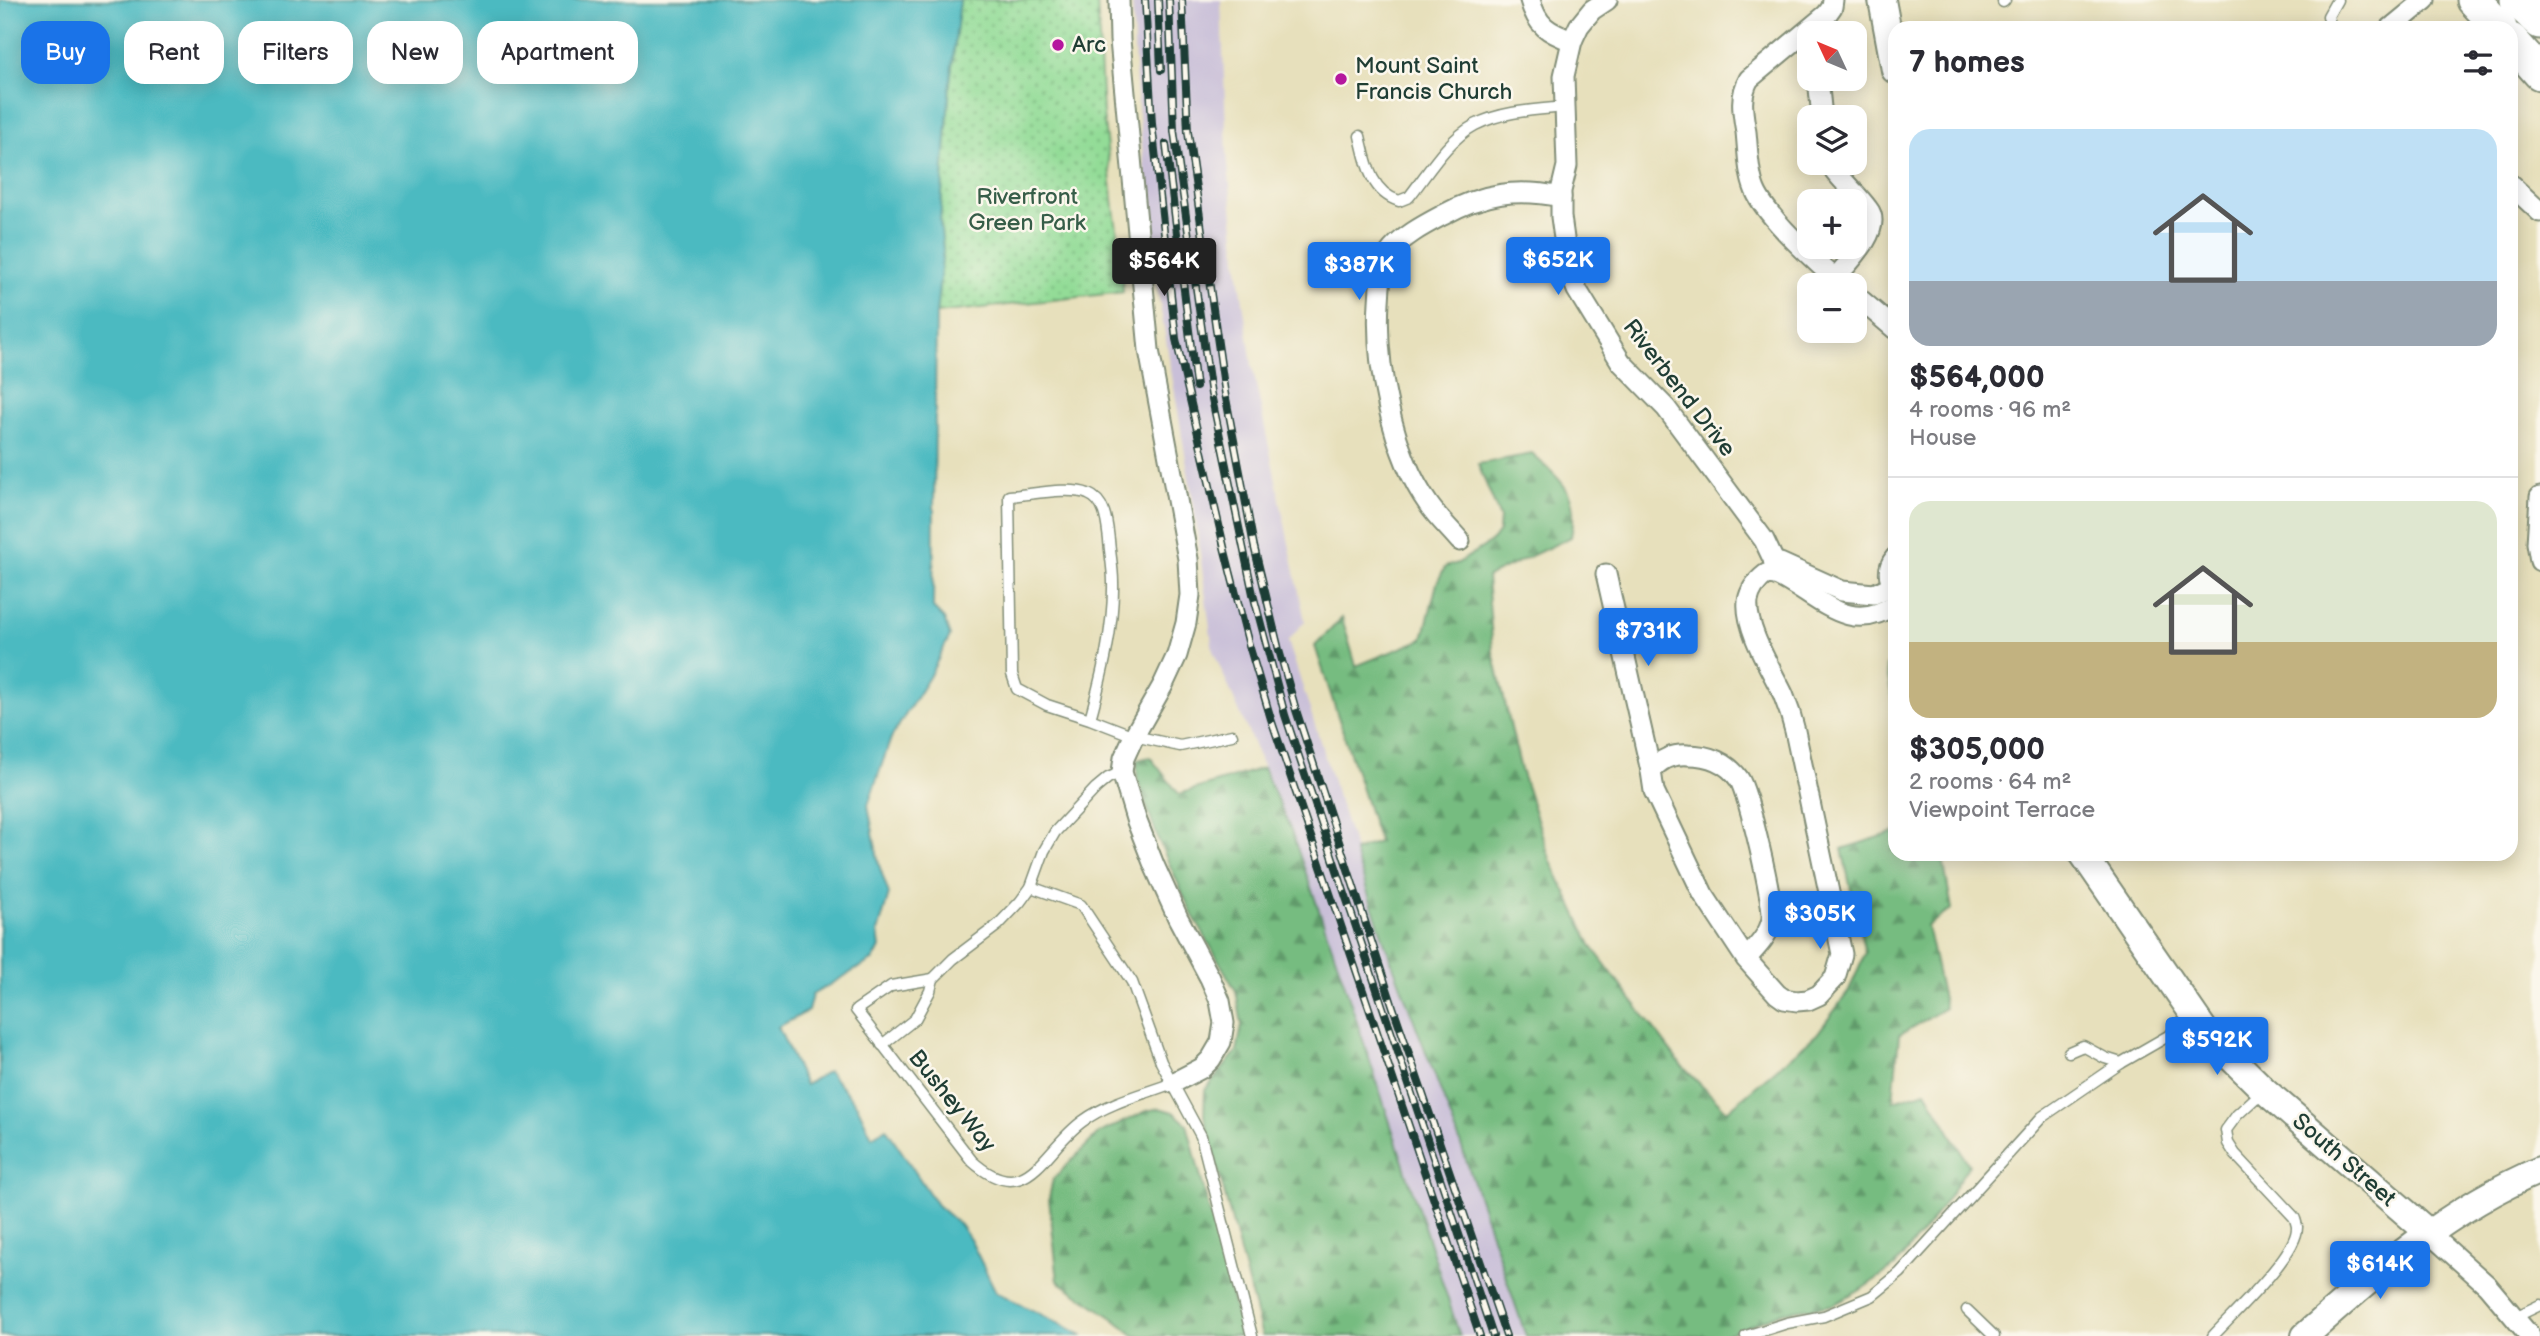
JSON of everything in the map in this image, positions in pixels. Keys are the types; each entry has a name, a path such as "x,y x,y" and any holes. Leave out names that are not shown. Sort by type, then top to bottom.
{"highway":[{"path":"2474,0 2494,21"},
{"path":"2518,48 2540,73"}],"street":[{"path":"1119,0 1120,40 1149,349 1188,559 1190,595 1177,655 1133,736 1124,758 1122,772 1154,865 1224,1012 1221,1042 1211,1059 1202,1068 1173,1083"},
{"path":"1530,0 1534,13 1548,32 1572,41"},
{"name":"Riverbend Drive","path":"1607,0 1584,19 1572,41 1564,76 1567,166 1561,197 1561,217 1568,267 1577,290 1622,362 1666,408 1764,540 1774,567"},
{"path":"1821,21 1832,6 1833,0"},
{"path":"1882,0 1888,33"},
{"path":"2400,21 2423,2"},
{"path":"1797,46 1754,75 1743,90 1742,103 1751,176 1755,191 1763,204 1830,273"},
{"path":"1837,175 1868,208 1872,219 1867,237 1845,273"},
{"path":"1460,541 1429,505 1416,482 1388,407 1378,333 1379,295 1385,261 1388,254 1416,232 1465,204 1484,197 1520,191 1561,197"},
{"path":"2518,192 2540,212"},
{"path":"1867,305 1888,322"},
{"path":"2540,497 2537,543 2540,561"},
{"path":"1606,574 1654,791 1703,894 1746,958 1777,994 1784,999 1797,1001 1808,1000 1829,987 1840,966 1842,954 1795,731 1785,699 1752,629 1748,601 1754,585 1774,567 1842,592 1888,593"},
{"path":"1651,771 1673,756 1691,755 1714,758 1740,779 1761,856 1772,912 1767,934 1746,958"},
{"name":"South Street","path":"2088,861 2207,1034 2264,1090 2428,1232"},
{"path":"2305,1336 2389,1262 2428,1232 2467,1206 2540,1170"},
{"path":"2428,1232 2487,1285 2530,1336"}],"lane":[{"path":"2329,21 2328,16 2337,0"},
{"path":"1360,136 1368,169 1375,183 1383,192 1399,201 1409,197 1447,148 1475,125 1518,112 1565,107"},
{"path":"1090,719 1105,662 1112,611 1114,581 1105,514 1098,501 1090,494 1077,491 1009,496 1012,674 1017,689 1047,705 1133,736 1180,746 1232,735"},
{"name":"Bushey Way","path":"882,1045 915,1019 930,991 933,979 953,959 998,925 1020,902 1031,887 1044,851 1055,832 1102,783 1122,772"},
{"path":"1031,887 1081,905 1132,982 1161,1062 1201,1136 1252,1336"},
{"name":"Bushey Way","path":"933,979 891,986 856,1010 972,1161 995,1177 1011,1181 1027,1177 1072,1130 1094,1114 1173,1083"},
{"path":"1746,1336 1787,1323 1824,1316 1854,1306 1872,1296 1899,1273 2042,1117 2121,1063 2196,1019"},
{"path":"2069,1052 2083,1046 2121,1063"},
{"path":"2213,1336 2277,1267 2295,1237 2297,1227 2294,1217 2228,1143 2226,1130 2237,1115 2264,1090"},
{"path":"2515,1317 2540,1305"},
{"path":"1967,1310 1994,1336"}],"shaded area":[{"path":"1132,0 1221,0 1227,155 1237,260 1252,365 1305,621 1288,641 1385,944 1460,1142 1526,1336 1460,1336 1338,964 1290,828 1213,651 1194,507 1155,274 1136,86"}],"green space":[{"name":"Riverfront Green Park","path":"960,0 1097,0 1103,114 1120,249 1126,255 1128,272 1122,278 1123,292 936,313 943,250 940,221 950,82"},
{"path":"1532,454 1560,481 1571,499 1573,509 1571,537 1487,577 1493,652 1521,770 1550,859 1592,947 1681,1065 1727,1111 1817,1034 1849,991 1865,953 1842,849 1888,834 1888,861 1943,861 1952,909 1927,926 1945,1008 1899,1035 1893,1101 1926,1091 1969,1165 1934,1218 1895,1266 1833,1305 1783,1312 1723,1336 1526,1336 1460,1142 1385,944 1354,851 1379,842 1315,646 1342,618 1356,666 1423,639 1437,583 1445,567 1458,563 1491,542 1499,531 1500,518 1478,464"},
{"path":"1150,757 1179,794 1263,768 1290,828 1338,964 1460,1336 1262,1336 1204,1116 1205,1090 1237,1051 1242,1025 1236,991 1191,912 1158,839 1137,778 1137,760"},
{"path":"1159,1108 1173,1112 1187,1124 1242,1336 1135,1336 1058,1281 1049,1198 1053,1179 1099,1133"}],"water":[{"path":"0,0 960,0 950,82 940,221 943,250 936,313 933,608 944,619 950,636 929,677 891,738 868,805 879,865 889,894 878,932 880,947 874,959 812,995 808,1011 778,1027 805,1085 828,1071 857,1105 872,1137 886,1128 937,1205 960,1225 971,1241 996,1292 1084,1336 0,1336"}],"railway":[{"path":"1145,0 1152,124 1176,339 1225,551 1271,719 1480,1336"},
{"path":"1158,0 1161,70"},
{"path":"1169,0 1174,131 1211,394 1253,594 1285,715 1493,1336"},
{"path":"1182,0 1188,132 1225,393 1254,546 1279,650 1393,1007 1506,1336"},
{"path":"1166,144 1196,387"}],"place":[{"name":"Arc","path":"1058,45"},
{"name":"Mount Saint Francis Church","path":"1341,79"}]}
